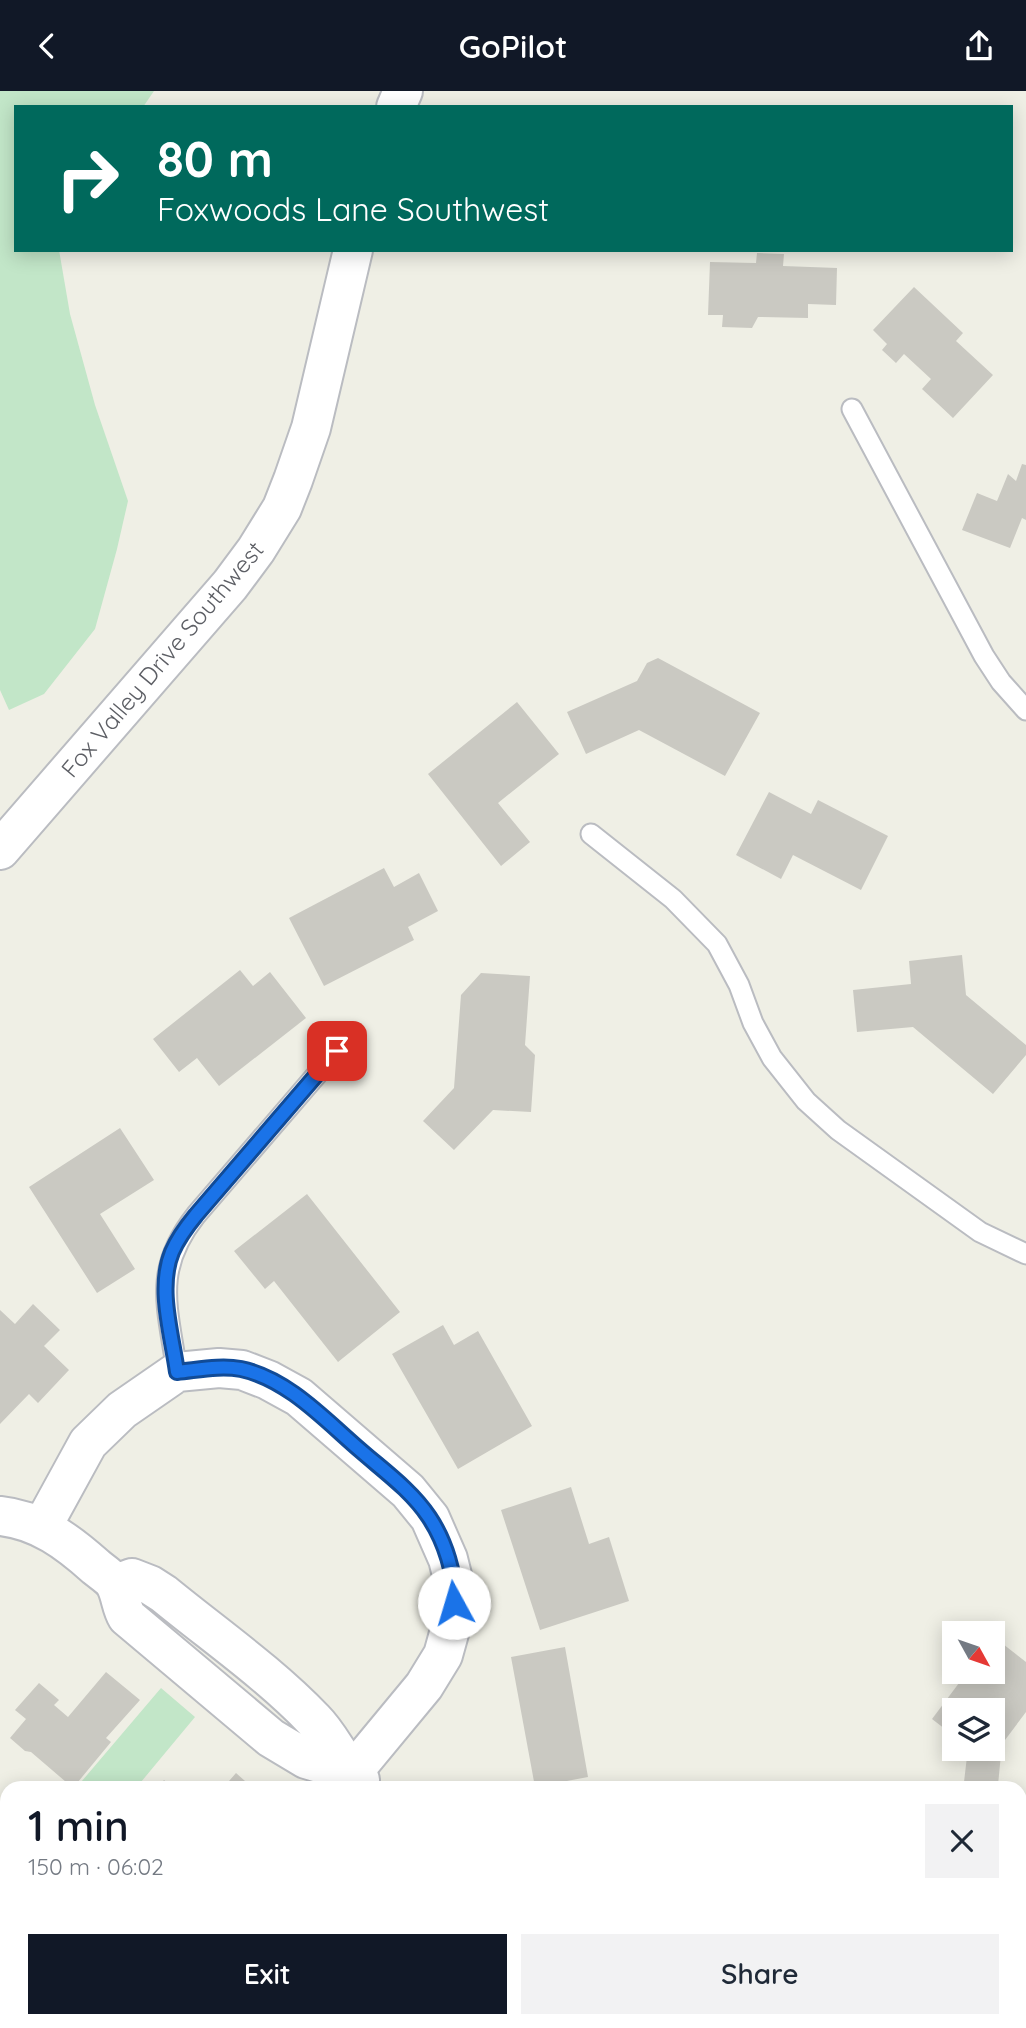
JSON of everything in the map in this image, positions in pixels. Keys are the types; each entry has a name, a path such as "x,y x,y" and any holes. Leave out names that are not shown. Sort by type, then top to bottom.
{"street":[{"name":"Fox Valley Drive Southwest","path":"0,850 230,585 282,508 311,428 353,252"},
{"path":"0,1516 15,1517 68,1542 116,1584 132,1578 150,1585 174,1602 306,1712 332,1741 361,1781 443,1655 453,1619 455,1587 448,1559 430,1518 408,1491 299,1398 268,1380 242,1370 219,1368 177,1372 144,1392 88,1443 41,1527"}],"lane":[{"path":"852,409 984,656 1001,682 1026,710"},
{"path":"591,834 673,899 716,944 772,1058 806,1101 838,1130 980,1232 1026,1254"},
{"path":"177,1372 166,1296 167,1272 172,1253 183,1231 196,1215 337,1051"}],"green space":[{"path":"0,91 154,91 144,105 14,105 14,252 59,252 70,314 95,405 128,501 95,629 44,694 9,710 0,690"},
{"path":"161,1688 195,1717 142,1781 82,1781"}],"building":[{"path":"757,253 784,254 783,266 837,268 836,305 808,304 808,318 758,317 752,328 722,327 723,315 708,315 710,262 756,263"},
{"path":"914,287 963,333 956,341 993,375 953,418 922,389 931,379 904,354 896,363 882,350 887,344 873,330"},
{"path":"1022,464 1026,465 1026,520 1022,518 1010,548 962,530 977,493 997,501 1008,474 1016,481"},
{"path":"658,658 760,713 725,776 639,730 586,754 567,712 637,681 647,663"},
{"path":"517,702 559,754 498,803 530,842 501,866 428,774"},
{"path":"769,792 811,814 818,800 888,836 861,890 793,855 781,879 736,855"},
{"path":"384,868 394,887 419,873 438,911 408,927 414,940 324,986 289,918"},
{"path":"962,955 966,995 1026,1045 1026,1055 993,1094 913,1027 857,1032 853,990 911,984 909,961"},
{"path":"240,970 253,986 270,972 306,1018 219,1086 197,1058 179,1072 153,1039"},
{"path":"481,973 530,976 525,1045 535,1055 531,1112 493,1110 454,1150 423,1121 454,1088 461,995"},
{"path":"120,1128 154,1180 100,1214 135,1269 97,1293 29,1187"},
{"path":"307,1194 400,1312 338,1362 274,1281 265,1289 234,1251"},
{"path":"33,1304 60,1330 44,1346 69,1370 38,1403 29,1394 0,1424 0,1310 15,1324"},
{"path":"443,1325 454,1345 478,1331 532,1426 458,1469 392,1354"},
{"path":"571,1487 589,1544 609,1537 629,1601 540,1630 501,1510"},
{"path":"1005,1646 1026,1662 1026,1712 1005,1740 1005,1698 948,1698 958,1684 1005,1684"},
{"path":"565,1647 588,1777 567,1781 534,1781 511,1657"},
{"path":"106,1672 140,1700 106,1738 111,1742 79,1781 65,1781 10,1738 26,1719 15,1710 39,1683 59,1700 54,1705 68,1717"},
{"path":"942,1706 942,1727 932,1719"},
{"path":"966,1761 1000,1761 998,1781 964,1781"},
{"path":"236,1773 245,1781 229,1781"}],"route":[{"path":"337,1051 196,1215 183,1231 172,1253 167,1272 166,1296 177,1372 219,1368 242,1370 268,1380 299,1398 408,1491 430,1518 448,1559 455,1587 454,1603"}]}
